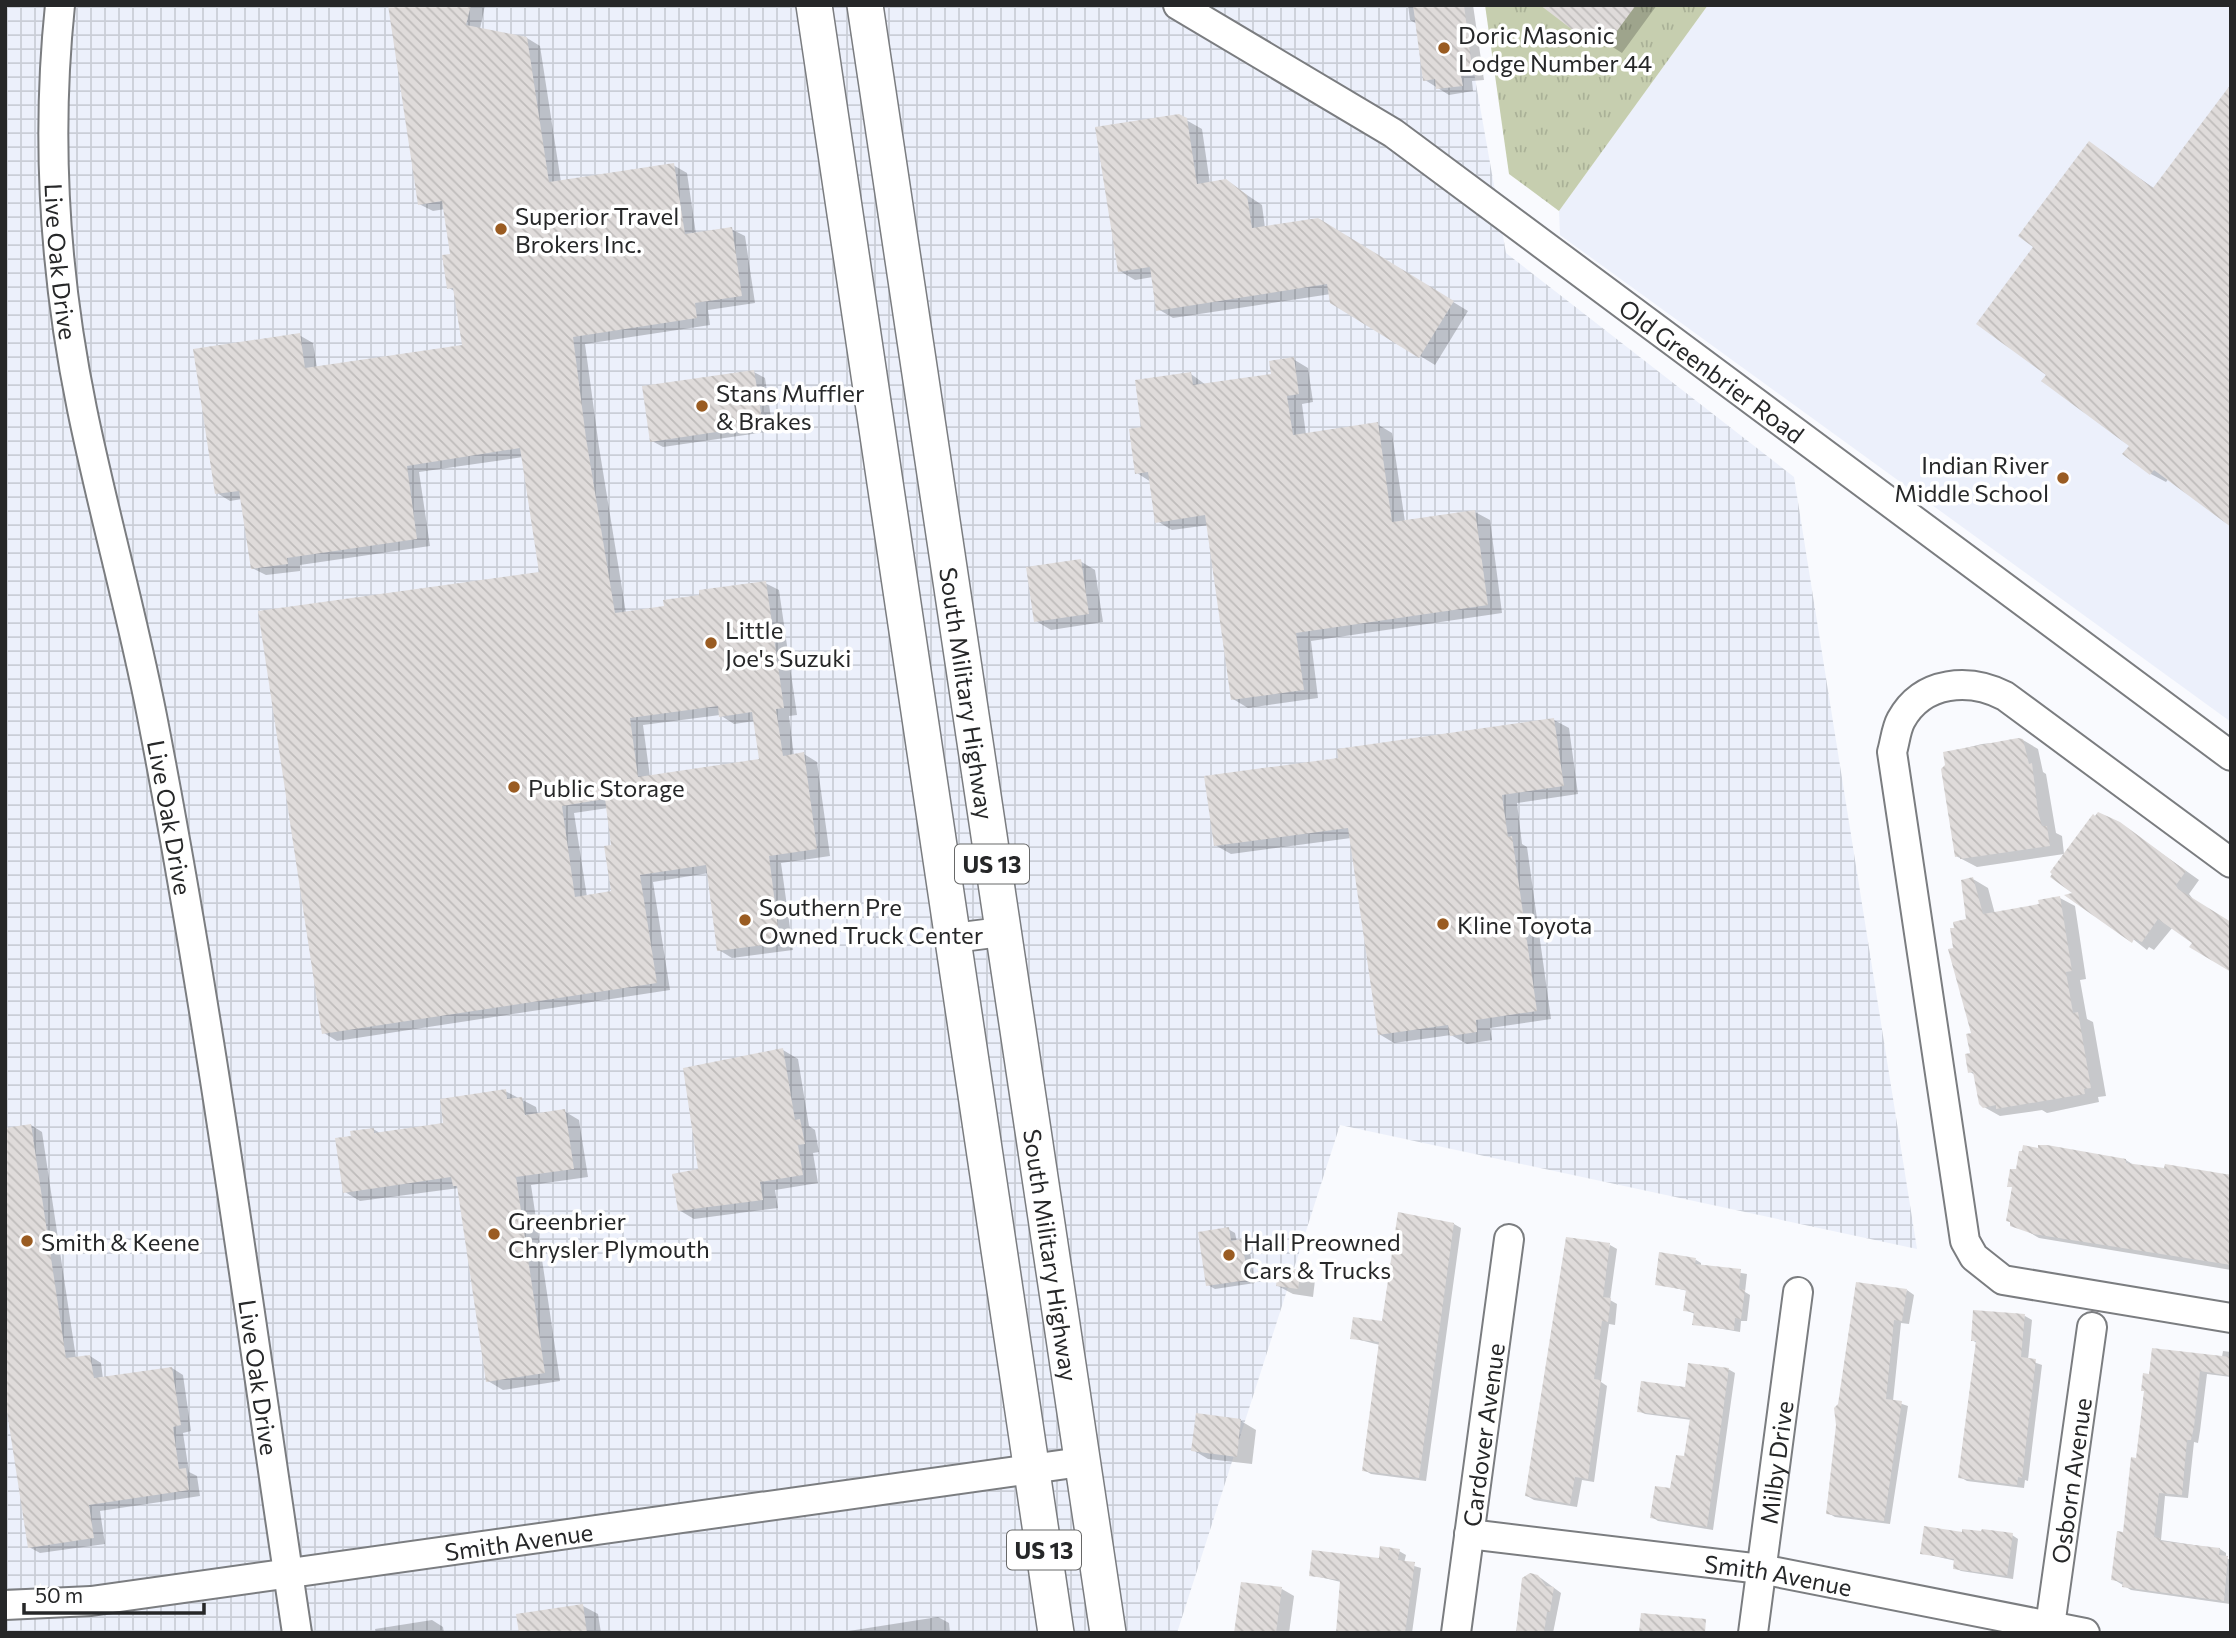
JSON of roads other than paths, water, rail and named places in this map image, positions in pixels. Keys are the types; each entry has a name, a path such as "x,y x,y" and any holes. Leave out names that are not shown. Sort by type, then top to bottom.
{"main road":[{"name":"South Military Highway","path":"814,5 1056,1633"},
{"name":"South Military Highway","path":"865,5 1001,932 1108,1633"}],"street":[{"name":"Live Oak Drive","path":"60,5 53,74 55,178 66,313 82,407 151,712 204,1003 297,1633"},
{"name":"Old Greenbrier Road","path":"1178,5 1393,134 2231,756"},
{"path":"2230,861 2005,696 1984,685 1951,683 1921,699 1901,720 1892,752 1965,1241 1974,1257 2003,1280 2231,1318"},
{"path":"954,938 1001,932"},
{"name":"Cardover Avenue","path":"1456,1633 1508,1239"},
{"name":"Milby Drive","path":"1753,1633 1798,1292"},
{"name":"Osborn Avenue","path":"2049,1630 2092,1327"},
{"path":"1032,1467 1081,1462"},
{"name":"Smith Avenue","path":"5,1605 91,1601 1032,1467"},
{"name":"Smith Avenue","path":"1469,1534 1761,1569 2049,1630 2085,1633"}],"place":[{"name":"Doric Masonic Lodge Number 44","path":"1444,48"},
{"name":"Superior Travel Brokers Inc.","path":"501,229"},
{"name":"Stans Muffler & Brakes","path":"702,406"},
{"name":"Indian River Middle School","path":"2063,478"},
{"name":"Little Joe's Suzuki","path":"711,643"},
{"name":"Public Storage","path":"514,787"},
{"name":"Southern Pre Owned Truck Center","path":"745,920"},
{"name":"Kline Toyota","path":"1443,924"},
{"name":"Greenbrier Chrysler Plymouth","path":"494,1234"},
{"name":"Smith & Keene","path":"27,1241"},
{"name":"Hall Preowned Cars & Trucks","path":"1229,1255"}]}
